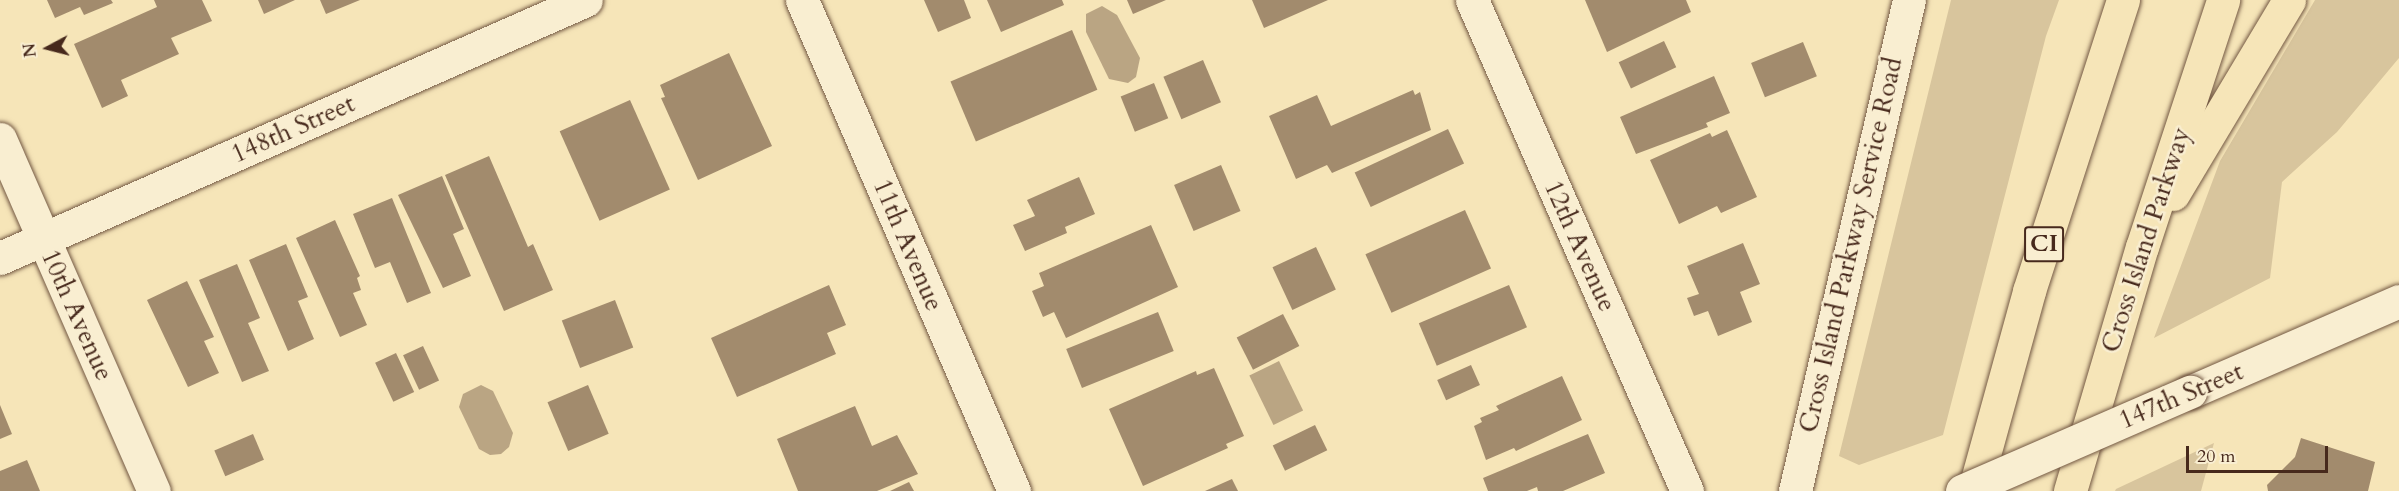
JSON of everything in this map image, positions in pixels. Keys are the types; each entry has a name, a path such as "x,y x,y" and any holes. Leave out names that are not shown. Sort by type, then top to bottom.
{"highway":[{"name":"CI","path":"1974,491 2029,291 2123,0"},
{"name":"Cross Island Parkway","path":"2072,488 2142,247 2223,0"},
{"path":"2142,247 2289,0"}],"street":[{"name":"148th Street","path":"0,258 585,0"},
{"name":"11th Avenue","path":"802,0 1014,491"},
{"name":"12th Avenue","path":"1473,0 1687,491"},
{"name":"Cross Island Parkway Service Road","path":"1795,491 1909,0"},
{"name":"10th Avenue","path":"0,139 154,491"},
{"name":"147th Street","path":"1962,491 2399,301"}],"shaded area":[{"path":"1951,0 2059,0 2046,36 1943,435 1859,465 1839,456"},
{"path":"2315,0 2399,0 2399,58 2337,132 2282,182 2270,278 2154,338 2220,161"},
{"path":"1102,6 1117,15 1140,58 1136,77 1128,83 1109,79 1086,32 1086,14"},
{"path":"1279,361 1303,410 1273,425 1249,375"},
{"path":"481,385 493,391 513,433 509,447 501,454 490,455 479,449 459,407 463,394"},
{"path":"2214,443 2201,491 2115,491 2116,489"}],"building":[{"path":"47,0 111,0 113,3 84,15 80,7 55,18"},
{"path":"154,0 202,0 212,21 171,38 179,54 121,80 128,96 102,108 74,44 157,7"},
{"path":"258,0 295,0 264,14"},
{"path":"320,0 360,0 326,14"},
{"path":"924,0 964,0 971,18 938,32"},
{"path":"987,0 1062,0 1064,5 1001,32"},
{"path":"1127,0 1166,0 1133,14"},
{"path":"1252,0 1328,0 1264,28"},
{"path":"1585,0 1686,0 1691,12 1607,52"},
{"path":"1072,30 1097,90 976,141 950,82"},
{"path":"1664,41 1676,67 1631,88 1619,62"},
{"path":"1803,42 1817,76 1765,97 1751,63"},
{"path":"729,53 772,146 698,180 661,98 665,97 660,85"},
{"path":"1203,60 1221,102 1181,119 1163,77"},
{"path":"1714,76 1730,113 1706,123 1708,127 1636,154 1620,117"},
{"path":"1154,83 1168,118 1135,132 1121,96"},
{"path":"1413,90 1415,95 1420,92 1431,130 1332,173 1327,165 1296,179 1269,116 1317,95 1331,126"},
{"path":"630,100 670,190 600,221 560,131"},
{"path":"1448,129 1464,163 1371,207 1355,173"},
{"path":"1727,130 1757,197 1721,213 1717,206 1679,224 1650,160 1710,133 1712,137"},
{"path":"489,156 528,247 533,244 553,290 504,311 445,175"},
{"path":"1221,165 1241,211 1194,231 1174,185"},
{"path":"442,176 464,229 453,234 471,276 443,288 398,195"},
{"path":"1079,177 1095,214 1065,227 1067,233 1025,251 1013,225 1035,216 1027,200"},
{"path":"392,198 431,293 407,303 390,262 375,268 353,214"},
{"path":"1465,210 1491,268 1391,313 1365,254"},
{"path":"335,220 360,276 357,278 361,290 353,293 367,325 340,337 296,238"},
{"path":"1151,225 1178,287 1066,338 1054,312 1043,317 1032,291 1044,286 1039,273"},
{"path":"1743,243 1760,284 1740,292 1752,322 1718,336 1708,311 1694,316 1687,298 1699,294 1687,266"},
{"path":"286,244 308,297 298,301 314,339 288,351 249,260"},
{"path":"1316,247 1336,290 1292,310 1272,267"},
{"path":"237,264 260,318 248,323 269,371 242,382 199,280"},
{"path":"187,281 214,337 204,341 219,373 188,387 147,300"},
{"path":"829,285 846,325 827,333 836,354 737,397 711,338"},
{"path":"1509,285 1527,327 1437,366 1419,323"},
{"path":"615,300 633,348 580,368 562,320"},
{"path":"1158,312 1174,351 1082,388 1066,349"},
{"path":"1283,314 1299,346 1253,370 1237,338"},
{"path":"423,346 439,380 419,390 403,355"},
{"path":"396,353 414,392 393,402 375,363"},
{"path":"1471,365 1480,385 1446,400 1437,380"},
{"path":"1214,368 1244,436 1226,444 1228,448 1143,486 1109,409 1196,371 1197,375"},
{"path":"1562,376 1582,420 1516,451 1514,448 1486,460 1474,426 1482,422 1480,418 1499,410 1496,406"},
{"path":"588,385 609,434 568,451 547,402"},
{"path":"0,405 12,434 0,439"},
{"path":"855,406 872,446 897,435 918,474 877,491 798,491 777,439"},
{"path":"1315,425 1327,450 1285,471 1273,446"},
{"path":"253,434 264,460 225,476 214,450"},
{"path":"1588,434 1605,473 1563,491 1538,491 1537,487 1527,491 1488,491 1483,478"},
{"path":"2301,438 2375,462 2368,491 2268,491 2267,485 2295,457"},
{"path":"27,460 40,491 0,491 0,471"},
{"path":"1232,479 1238,491 1205,491"},
{"path":"909,482 914,491 890,491"}]}
